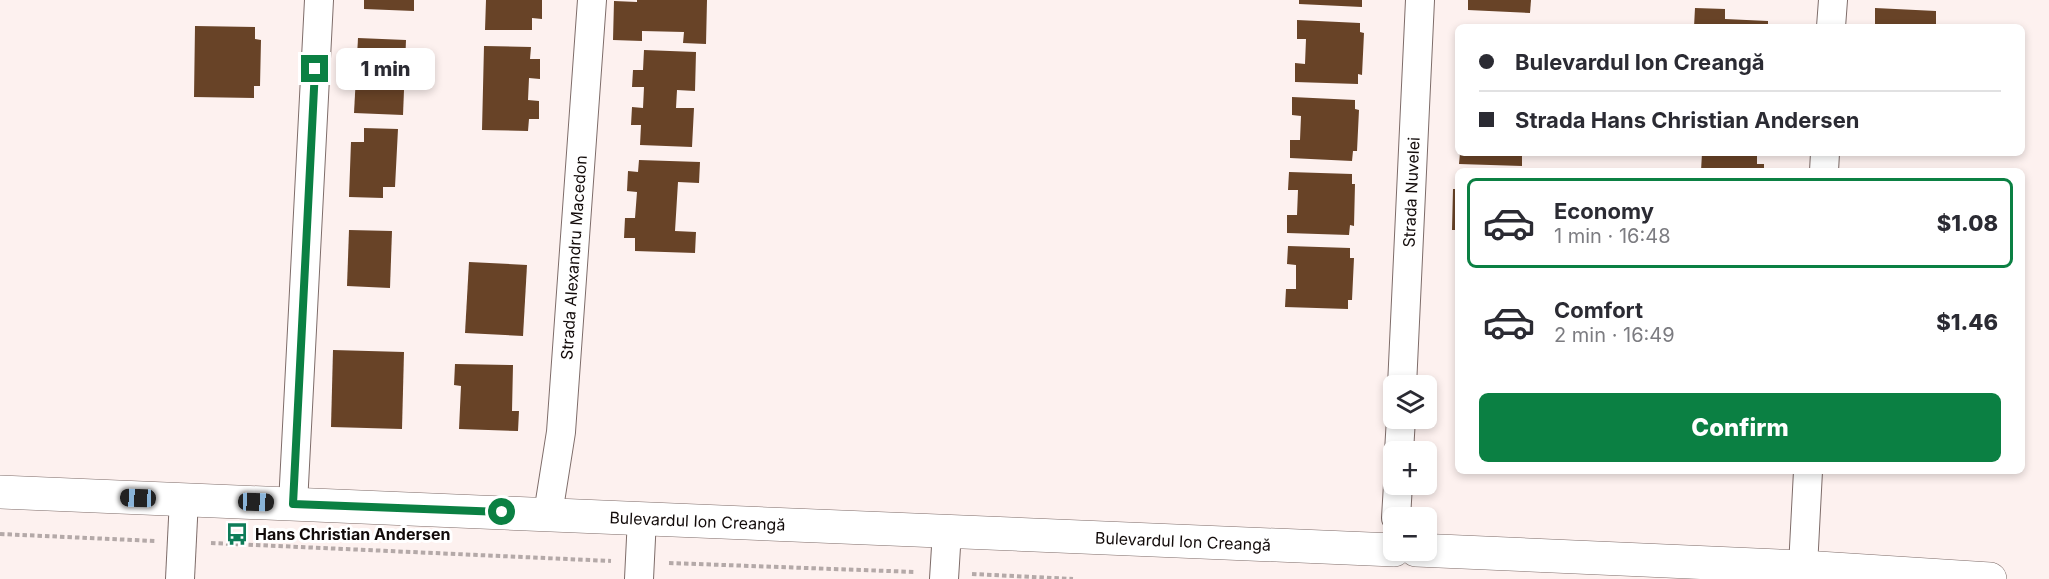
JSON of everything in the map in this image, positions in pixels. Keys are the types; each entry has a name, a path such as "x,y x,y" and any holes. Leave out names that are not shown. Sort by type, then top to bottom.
{"street":[{"path":"293,504 319,0"},
{"name":"Strada Alexandru Macedon","path":"548,514 561,432 592,0"},
{"name":"Strada Nuvelei","path":"1403,375 1420,0"},
{"path":"1831,24 1833,0"},
{"path":"1803,567 1808,474"},
{"name":"Bulevardul Ion Creangă","path":"0,492 1383,550"},
{"path":"180,579 184,499"},
{"path":"640,571 642,518"},
{"path":"944,576 947,531"},
{"path":"1437,551 1803,567 1990,579"}],"path":[{"path":"0,534 182,542 640,571 1073,579"}],"building":[{"path":"364,0 414,0 414,11 364,9"},
{"path":"486,0 542,0 542,19 532,18 532,30 485,30"},
{"path":"637,0 707,0 706,44 683,43 684,32 642,31 642,41 613,40 614,1 637,2"},
{"path":"1299,0 1362,0 1362,7 1299,4"},
{"path":"1468,0 1531,0 1530,13 1468,10"},
{"path":"1695,8 1725,9 1725,19 1768,21 1768,24 1694,24"},
{"path":"1875,8 1936,11 1936,24 1875,24"},
{"path":"1297,20 1360,23 1360,32 1364,33 1362,75 1358,74 1358,84 1295,82 1295,63 1305,64 1306,39 1297,39"},
{"path":"195,26 255,27 255,39 261,40 260,86 254,86 254,98 194,97"},
{"path":"358,38 406,40 403,115 354,113"},
{"path":"484,46 531,47 530,59 540,59 540,79 529,78 528,100 539,101 539,119 529,119 528,131 482,130"},
{"path":"644,50 696,52 695,91 677,90 676,108 694,108 692,147 640,145 641,125 631,125 632,107 643,108 644,87 632,87 633,70 643,70"},
{"path":"1292,97 1355,100 1355,109 1359,110 1357,151 1353,151 1352,161 1290,158 1290,140 1300,140 1301,116 1292,115"},
{"path":"364,128 398,129 395,187 383,187 383,198 349,197 351,142 364,142"},
{"path":"1460,156 1522,156 1522,166 1459,164"},
{"path":"1702,156 1757,156 1757,164 1764,164 1764,168 1701,168"},
{"path":"639,160 700,162 699,183 678,182 675,231 696,232 695,253 635,251 635,238 624,238 625,218 635,218 637,192 627,191 628,171 638,172"},
{"path":"1289,172 1352,174 1352,184 1355,184 1354,226 1350,225 1349,235 1287,233 1287,215 1297,215 1298,190 1288,190"},
{"path":"1453,189 1455,189 1455,230 1452,230"},
{"path":"349,230 392,231 390,288 347,286"},
{"path":"1288,246 1350,248 1350,258 1354,258 1352,300 1348,300 1348,309 1285,307 1286,289 1296,289 1296,265 1287,264"},
{"path":"469,262 527,265 523,336 465,333"},
{"path":"333,350 404,352 402,429 331,427"},
{"path":"455,364 513,365 512,411 519,411 518,431 459,429 461,386 454,385"}],"place":[{"name":"Hans Christian Andersen","path":"237,534"}],"route":[{"path":"315,69 293,504 502,512"}]}
